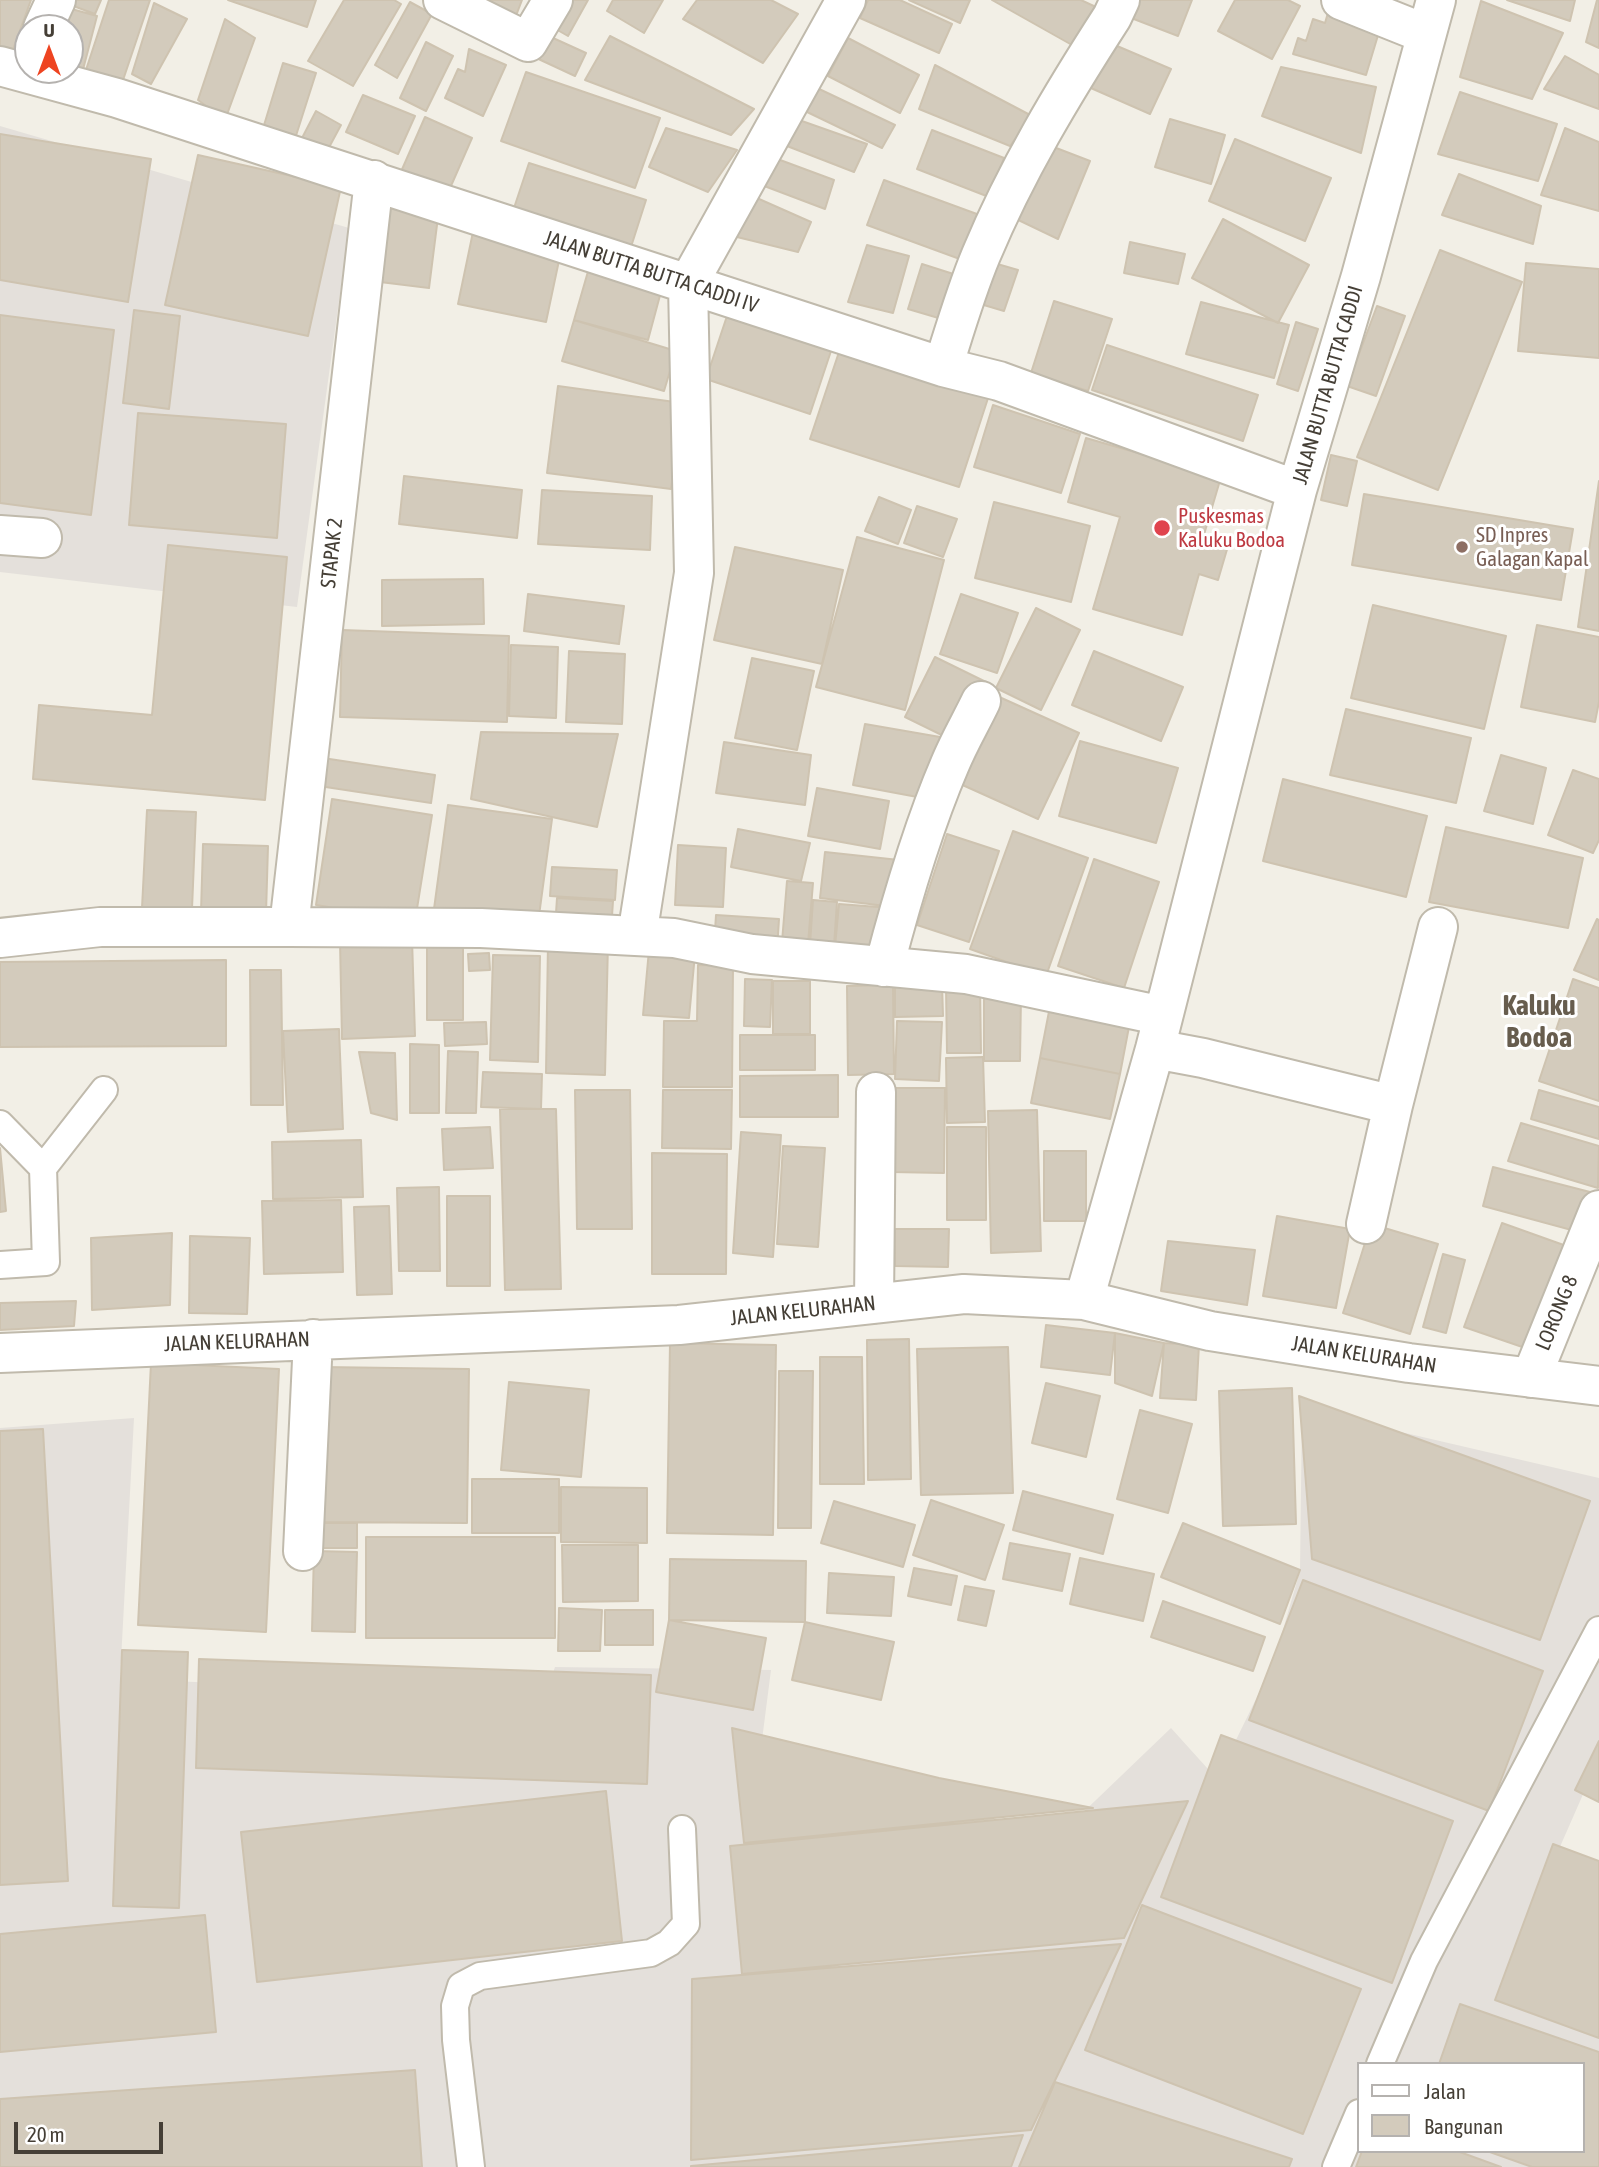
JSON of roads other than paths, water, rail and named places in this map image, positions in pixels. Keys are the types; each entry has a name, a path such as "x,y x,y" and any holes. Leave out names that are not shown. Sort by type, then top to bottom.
{"street":[{"path":"443,0 528,42 553,0"},
{"path":"637,936 694,573 688,284 846,0"},
{"path":"943,367 980,256 1009,195 1039,136 1120,0"},
{"path":"1340,0 1431,17"},
{"name":"JALAN BUTTA BUTTA CADDI","path":"1084,1300 1159,1032 1297,490 1361,276 1431,17"},
{"name":"JALAN BUTTA BUTTA CADDI IV","path":"75,84 943,367 999,381 1297,490"},
{"name":"STAPAK 2","path":"289,927 374,180"},
{"path":"0,535 42,538"},
{"path":"884,967 905,886 931,811 951,761 981,701"},
{"path":"0,938 100,927 481,928 674,938 732,951 966,974 1159,1032 1203,1058 1393,1105"},
{"path":"1366,1224 1438,927"},
{"path":"874,1304 876,1092"},
{"name":"LORONG 8","path":"1531,1378 1599,1210"},
{"name":"JALAN KELURAHAN","path":"0,1353 678,1325 964,1294 1084,1300 1210,1331 1409,1363 1599,1386"},
{"path":"303,1551 313,1339"}],"lane":[{"path":"0,1265 46,1262 43,1168 104,1090"},
{"path":"0,1124 43,1168"},
{"path":"1381,2062 1424,1961 1599,1630"},
{"path":"471,2167 456,2040 455,2006 461,1986 480,1976 650,1953 670,1943 686,1924 682,1829"},
{"path":"1336,2167 1358,2115"}],"place":[{"name":"Puskesmas Kaluku Bodoa","path":"1162,528"},
{"name":"SD Inpres Galagan Kapal","path":"1462,547"}],"district":[{"name":"Kaluku Bodoa","path":"1539,1022"}]}
